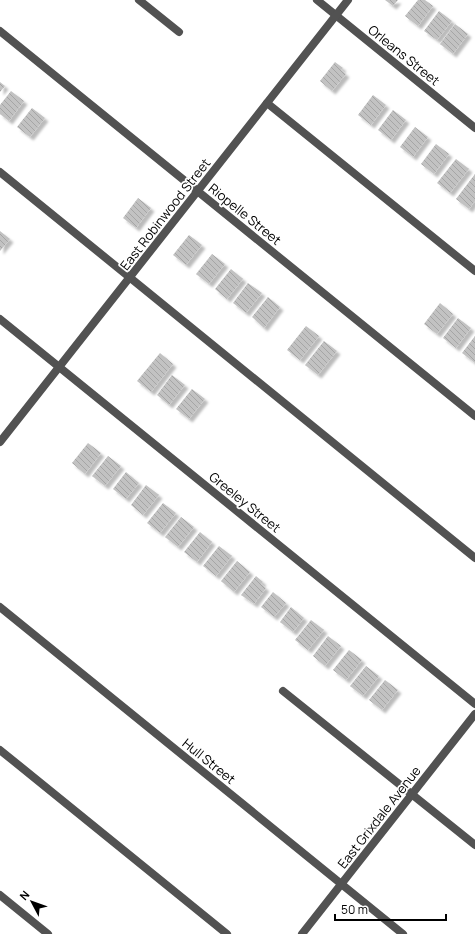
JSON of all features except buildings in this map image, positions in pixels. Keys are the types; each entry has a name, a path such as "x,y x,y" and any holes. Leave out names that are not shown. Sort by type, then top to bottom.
{"street":[{"path":"140,0 179,32"},
{"name":"Orleans Street","path":"317,0 475,128"},
{"name":"East Robinwood Street","path":"0,442 348,0"},
{"name":"Riopelle Street","path":"0,31 475,416"},
{"path":"267,103 475,271"},
{"path":"0,172 475,558"},
{"name":"Greeley Street","path":"0,319 475,704"},
{"name":"Hull Street","path":"0,607 403,934"},
{"path":"283,691 475,844"},
{"name":"East Grixdale Avenue","path":"302,934 475,714"},
{"path":"0,750 227,934"},
{"path":"0,895 48,934"}]}
